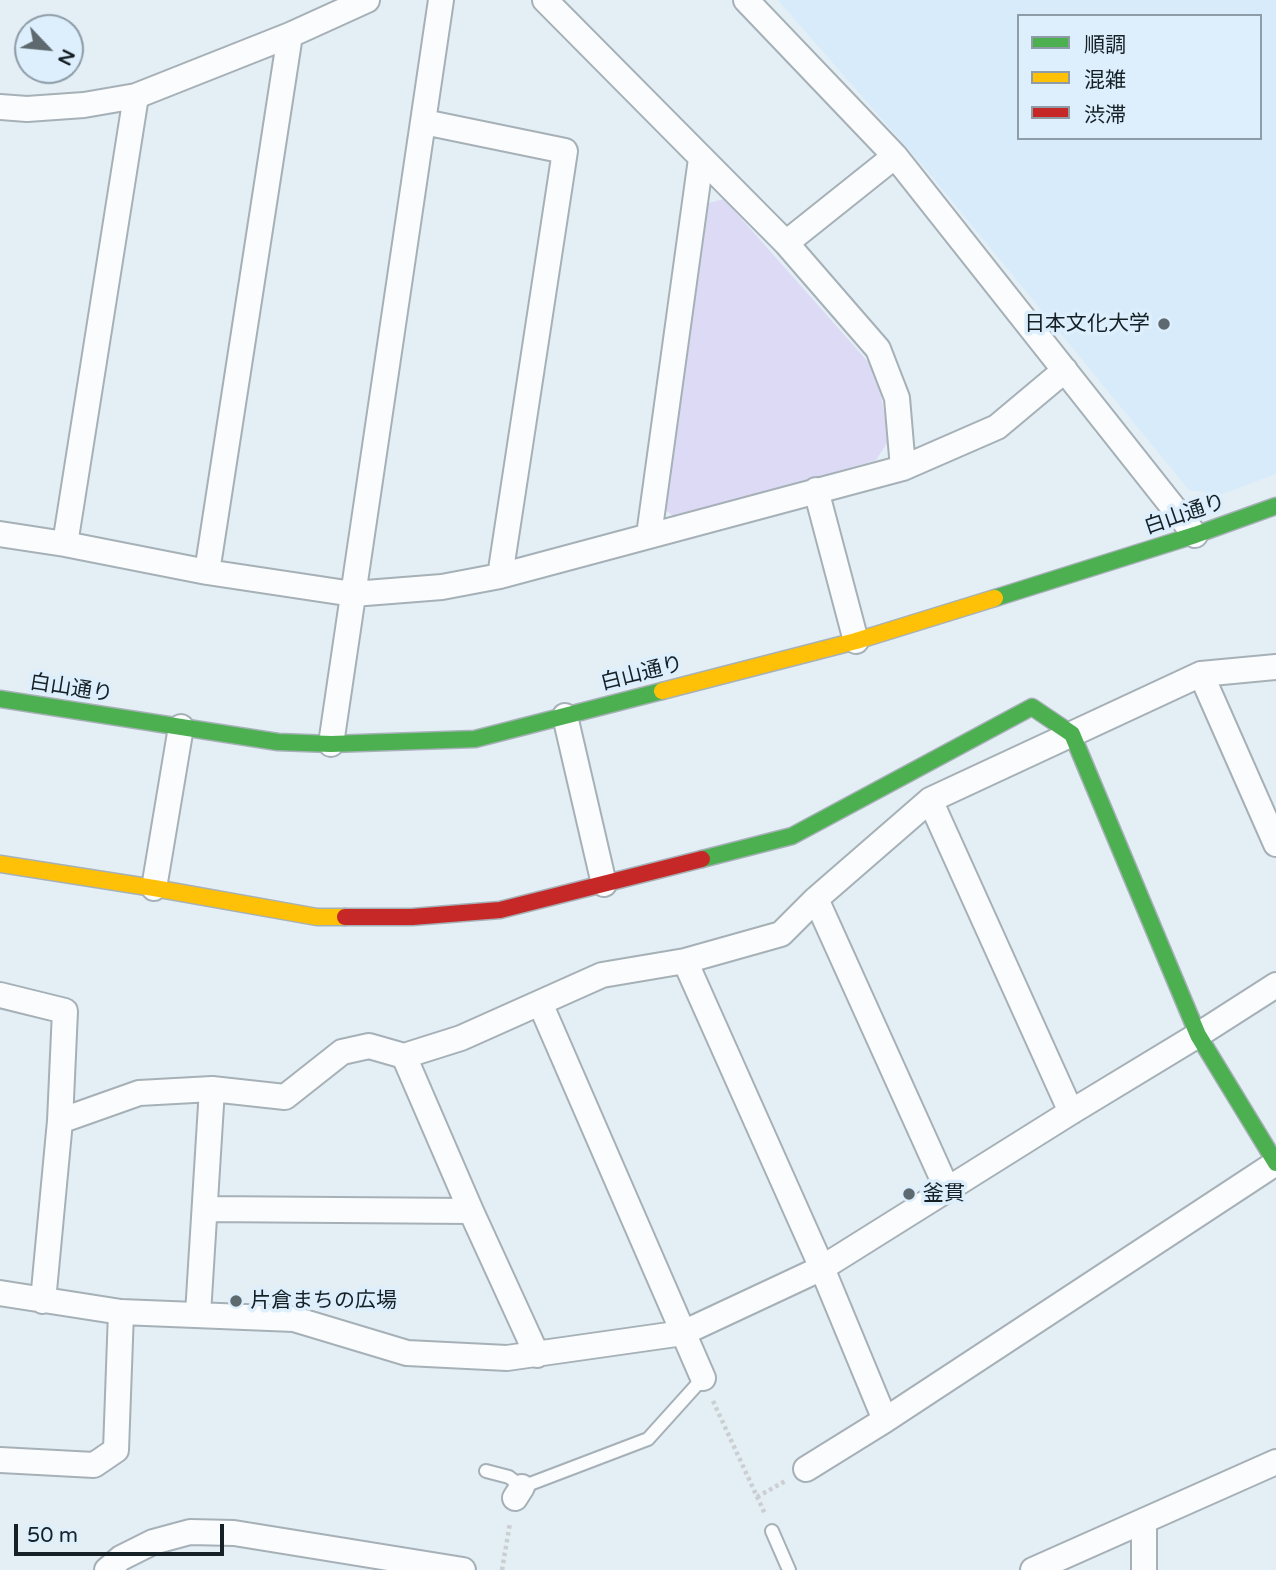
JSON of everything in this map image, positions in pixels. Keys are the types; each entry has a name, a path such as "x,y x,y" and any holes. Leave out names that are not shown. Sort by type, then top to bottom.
{"street":[{"path":"331,744 441,0"},
{"path":"545,0 786,243 878,349 897,398 904,468"},
{"path":"746,0 895,156 1195,535"},
{"path":"0,107 27,109 84,105 136,96 290,35 360,1"},
{"path":"207,572 290,35"},
{"path":"65,544 136,96"},
{"path":"424,122 565,151 500,576"},
{"path":"786,243 895,156"},
{"path":"649,535 701,159"},
{"path":"0,534 207,572 353,594 442,587 500,576 904,468 997,427 1065,370"},
{"path":"816,490 856,641"},
{"name":"白山通り","path":"0,699 278,742 331,744 475,739 856,641 1195,535 1276,506"},
{"path":"60,1121 139,1093 212,1089 285,1097 342,1052 369,1046 404,1056 461,1038 602,975 685,961 780,934 816,899 930,800 1201,674 1276,667"},
{"path":"1201,674 1276,844"},
{"path":"0,864 317,917 412,917 500,910 792,836 1032,706 1072,734 1198,1035 1276,1163 806,1469"},
{"path":"565,716 604,884"},
{"path":"154,888 181,727"},
{"path":"930,800 1071,1112"},
{"path":"816,899 947,1189"},
{"path":"685,961 822,1268 885,1420"},
{"path":"0,1293 121,1312 294,1319 407,1353 506,1358 683,1333 822,1268 1276,985"},
{"path":"0,995 65,1011 60,1121 43,1301"},
{"path":"540,1003 703,1378"},
{"path":"404,1056 537,1355"},
{"path":"198,1314 212,1089"},
{"path":"205,1209 471,1211"},
{"path":"0,1460 94,1465 116,1450 121,1312"},
{"path":"1033,1570 1276,1462"},
{"path":"1144,1521 1144,1570"},
{"path":"107,1570 121,1558 153,1542 190,1532 234,1533 463,1570"}],"lane":[{"path":"485,1471 509,1477 519,1492 648,1439 703,1378"},
{"path":"772,1531 789,1570"}],"path":[{"path":"703,1378 772,1531"},
{"path":"502,1570 519,1492"}],"shaded area":[{"name":"日本文化大学","path":"778,0 1276,0 1276,474 1222,494 1189,490 929,173"},
{"path":"724,199 869,363 879,385 889,440 876,460 677,519 664,509 709,203"}],"traffic: fast":[{"path":"995,598 1195,535 1276,506"},
{"path":"0,699 278,742 331,744 475,739 662,691"},
{"path":"702,859 792,836 1032,707 1072,734 1198,1035 1276,1163"}],"traffic: slow":[{"path":"662,691 856,641 995,598"},
{"path":"0,864 317,917 345,917"}],"traffic: jam":[{"path":"345,917 412,917 500,910 702,859"}],"place":[{"name":"日本文化大学","path":"1164,324"},
{"name":"釜貫","path":"909,1194"},
{"name":"片倉まちの広場","path":"236,1301"}]}
